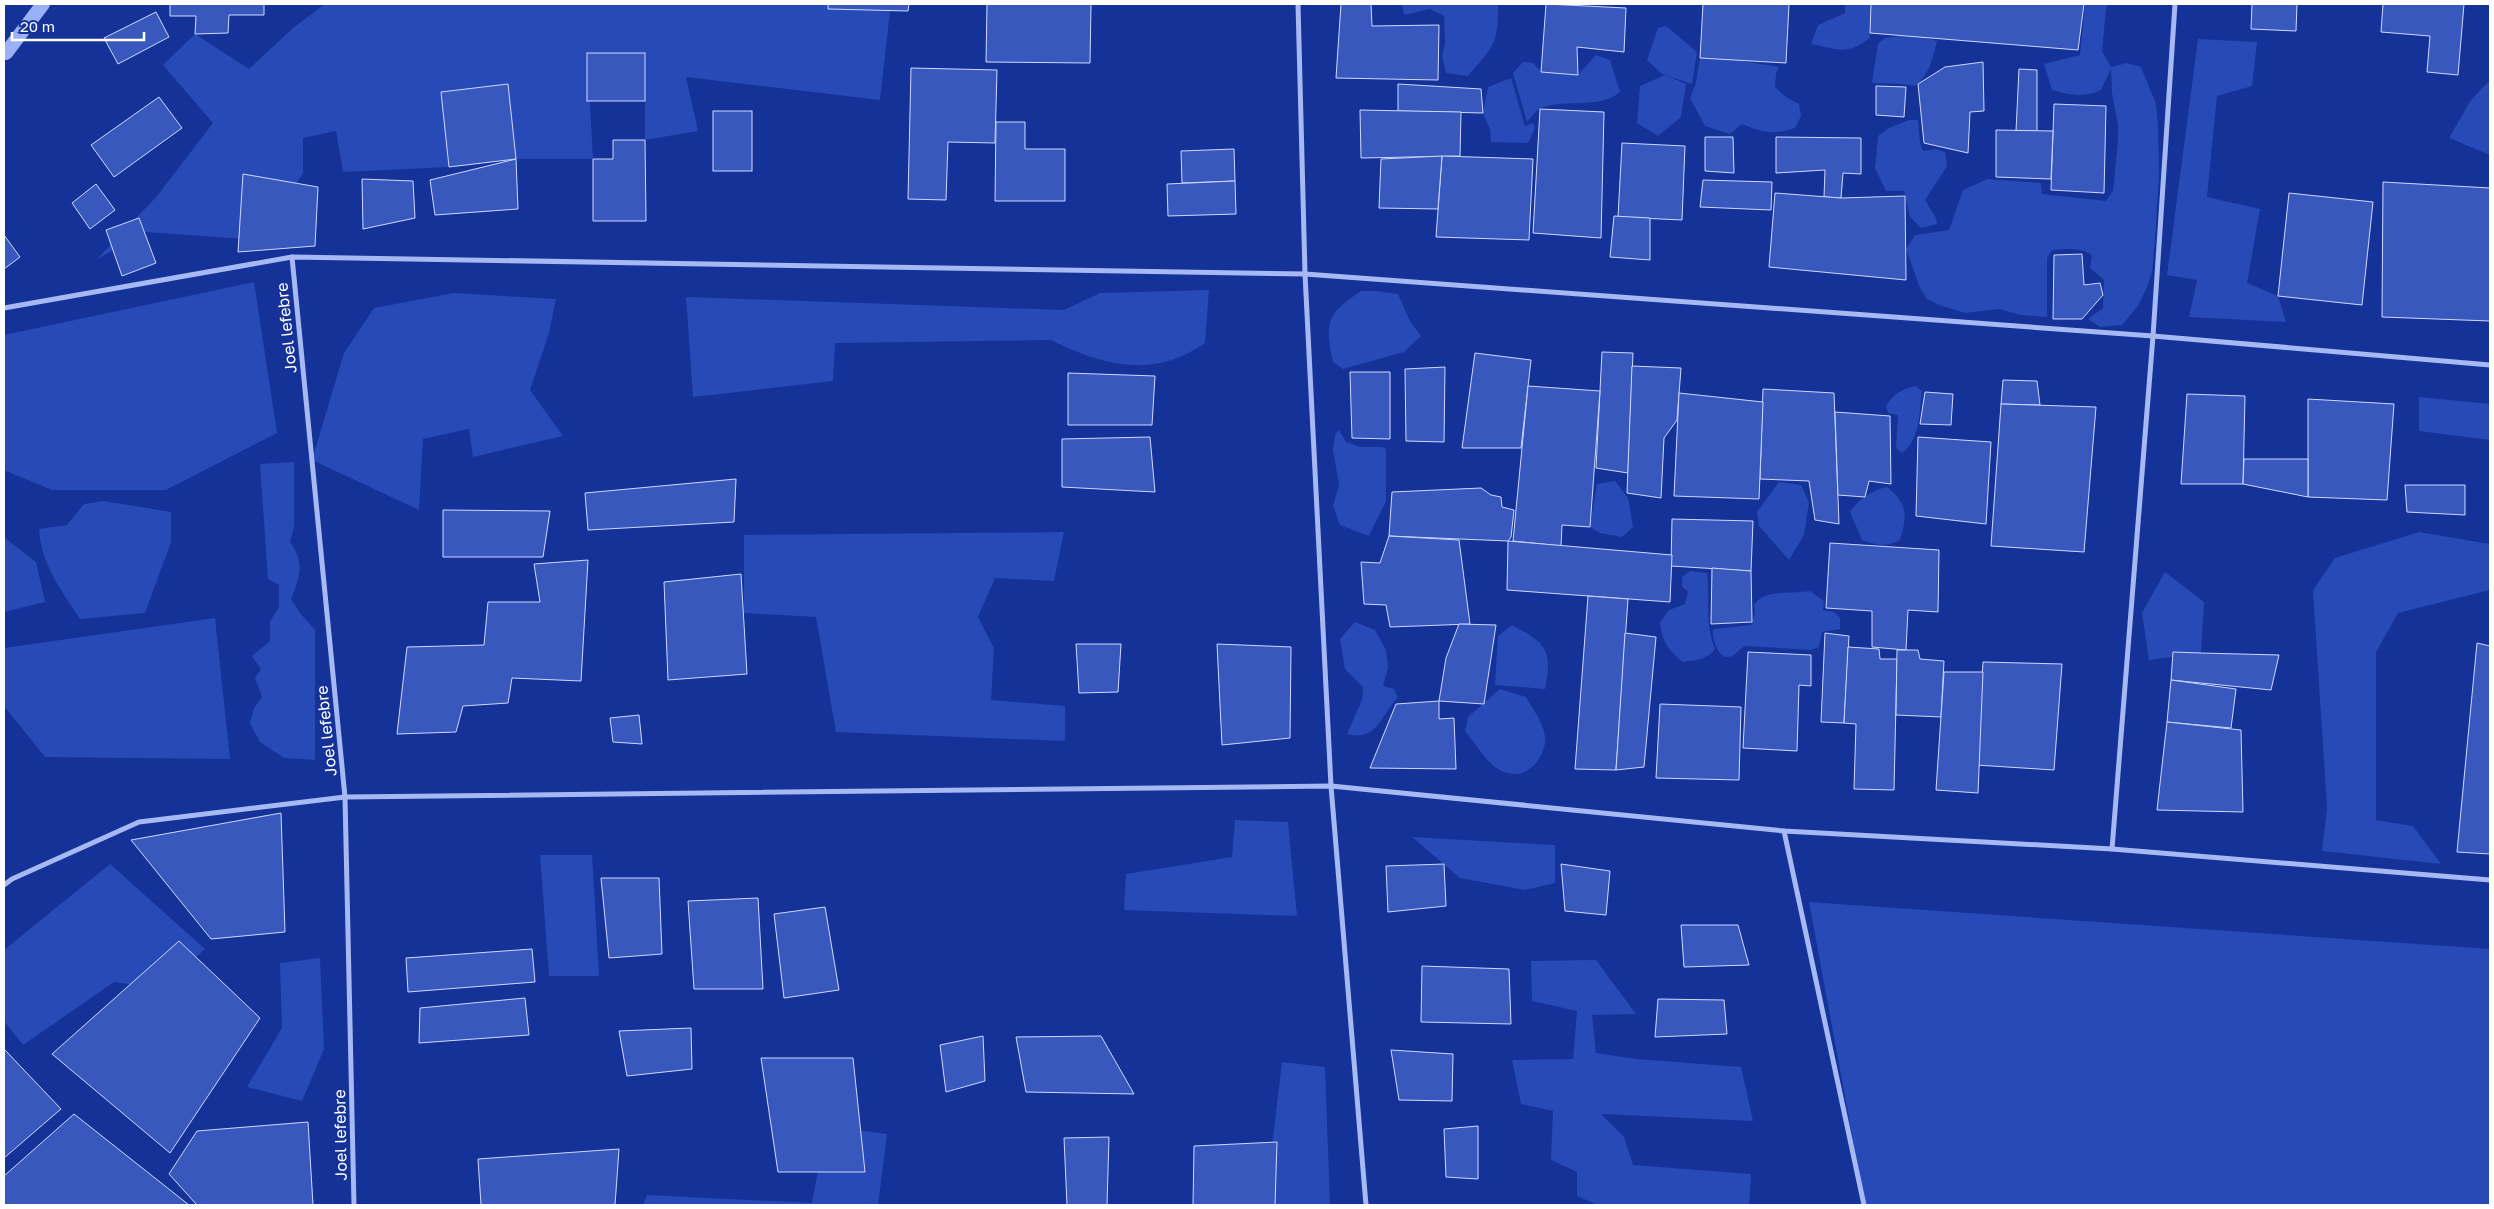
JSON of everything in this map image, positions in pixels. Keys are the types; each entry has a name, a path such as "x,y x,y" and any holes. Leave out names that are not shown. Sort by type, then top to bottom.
{"street":[{"path":"1298,4 1305,274 1331,786 1366,1205"},
{"path":"2112,848 2152,336 2175,4"},
{"path":"4,308 292,257 1305,274 2152,336 2490,365"},
{"name":"Joel lefebre","path":"292,257 345,797 354,1205"},
{"path":"4,885 12,879 139,822 345,797 1331,786 1784,831 2112,848 2490,880"},
{"path":"1784,831 1864,1205"}],"shaded area":[{"path":"325,4 827,4 828,9 890,11 880,100 686,77 698,131 645,140 645,53 587,53 593,159 516,159 507,84 442,92 449,167 343,172 336,131 303,138 303,173 260,240 145,232 96,260 157,196 213,123 163,65 195,34 249,69 293,28"},
{"path":"1402,4 1498,5 1497,29 1492,45 1468,76 1446,73 1442,56 1445,43 1444,16 1430,9 1404,15"},
{"path":"1845,4 1870,4 1870,38 1862,44 1842,50 1811,44 1818,25 1845,13"},
{"path":"2085,4 2108,4 2102,51 2111,67 2127,63 2141,67 2156,104 2159,175 2155,240 2152,272 2138,306 2122,325 2100,327 2088,319 2103,308 2104,280 2090,268 2092,255 2073,249 2052,250 2047,258 2047,317 2021,315 1999,309 1965,313 1927,299 1920,288 1906,249 1915,235 1949,230 1963,190 1988,179 2041,183 2042,194 2106,201 2113,191 2118,125 2112,93 2111,69 2101,90 2095,93 2077,95 2052,90 2044,64 2080,55"},
{"path":"1666,26 1697,52 1692,84 1662,74 1647,60 1658,28"},
{"path":"1901,36 1924,37 1937,41 1932,60 1924,77 1915,86 1872,83 1878,44 1885,38"},
{"path":"2198,39 2257,42 2252,86 2217,96 2207,197 2260,209 2247,283 2278,296 2286,322 2189,317 2197,280 2167,275"},
{"path":"1596,55 1610,60 1620,92 1602,101 1551,105 1541,108 1527,122 1513,73 1523,62 1533,63 1541,72 1578,75"},
{"path":"1700,58 1737,60 1779,67 1776,74 1775,87 1786,97 1799,104 1801,116 1795,128 1781,132 1769,132 1742,124 1730,134 1705,126 1690,98 1696,83"},
{"path":"1665,75 1686,84 1681,117 1658,136 1637,123 1640,86"},
{"path":"1511,78 1525,126 1533,123 1535,128 1528,143 1491,142 1490,130 1483,113 1488,87"},
{"path":"2490,80 2490,155 2449,138 2471,100"},
{"path":"1909,120 1918,120 1920,143 1923,151 1936,149 1945,152 1947,166 1925,200 1936,218 1937,224 1921,228 1910,217 1904,191 1886,191 1875,168 1878,136 1889,128"},
{"path":"254,282 277,433 166,490 52,490 4,470 4,335"},
{"path":"1209,290 1205,343 1186,354 1148,365 1128,365 1109,362 1070,349 1051,340 835,343 833,381 693,397 686,297 1064,310 1100,293"},
{"path":"1361,291 1398,294 1410,321 1421,336 1404,352 1343,369 1333,362 1329,328 1331,320 1341,306"},
{"path":"454,293 556,299 549,333 530,390 563,436 473,457 469,429 423,439 419,510 312,460 344,353 374,308"},
{"path":"1916,386 1922,391 1918,425 1913,440 1902,453 1896,448 1898,415 1888,413 1886,406 1899,392"},
{"path":"2419,397 2490,404 2490,440 2419,431"},
{"path":"1339,430 1346,442 1360,447 1382,447 1386,449 1386,501 1369,536 1340,525 1333,506 1339,485 1333,450 1335,435"},
{"path":"294,462 294,527 290,542 298,557 300,570 291,599 315,630 315,760 284,758 260,742 250,723 254,708 262,697 255,678 261,669 252,656 270,641 270,621 279,607 279,585 268,579 260,464"},
{"path":"1615,481 1628,498 1633,527 1622,537 1600,533 1590,527 1597,484"},
{"path":"1779,482 1801,485 1809,502 1804,535 1789,560 1759,526 1757,512"},
{"path":"1887,487 1899,499 1904,510 1905,516 1900,540 1881,545 1862,540 1850,512 1866,496 1876,490"},
{"path":"104,501 171,512 171,542 145,613 80,619 53,576 44,554 39,529 67,525 84,504"},
{"path":"1064,532 1054,581 995,578 978,617 994,648 991,700 1065,706 1065,741 836,732 816,617 744,613 744,535"},
{"path":"2419,532 2490,544 2490,590 2398,613 2376,652 2376,820 2413,826 2441,864 2322,851 2327,808 2313,590 2335,558"},
{"path":"4,537 36,562 45,602 4,612"},
{"path":"1690,571 1707,573 1710,631 1715,649 1705,657 1683,662 1667,645 1662,634 1660,622 1669,610 1685,604 1688,592 1682,586 1682,577"},
{"path":"2165,572 2204,602 2201,653 2149,660 2142,613"},
{"path":"1810,591 1824,601 1823,610 1834,612 1840,618 1840,629 1822,632 1819,647 1811,650 1745,646 1732,656 1727,657 1723,656 1717,648 1713,629 1751,625 1755,613 1754,605 1765,596"},
{"path":"215,618 230,759 45,757 4,706 4,648"},
{"path":"1355,622 1375,630 1386,650 1388,668 1383,686 1394,689 1398,697 1372,731 1357,735 1347,734 1362,700 1363,687 1345,669 1340,639"},
{"path":"1512,625 1533,637 1544,649 1548,665 1545,689 1495,685 1498,636"},
{"path":"1500,689 1526,697 1544,731 1545,743 1539,759 1528,770 1521,773 1506,773 1494,766 1465,731 1468,717"},
{"path":"1235,820 1288,822 1297,916 1124,910 1126,874 1232,857"},
{"path":"1412,837 1555,845 1555,883 1525,890 1460,878"},
{"path":"540,855 592,855 599,976 549,976"},
{"path":"110,864 205,949 161,989 114,982 23,1045 4,1021 4,950"},
{"path":"1809,902 2490,949 2490,1205 1865,1205"},
{"path":"320,958 324,1049 302,1101 247,1087 282,1028 280,963"},
{"path":"1596,960 1636,1014 1592,1015 1596,1053 1636,1059 1741,1067 1753,1121 1601,1114 1624,1137 1633,1165 1751,1174 1749,1205 1598,1205 1577,1196 1577,1172 1551,1160 1553,1111 1521,1104 1512,1060 1573,1059 1577,1011 1532,1001 1531,961"},
{"path":"1282,1062 1325,1067 1330,1205 1265,1205"},
{"path":"826,1126 887,1134 878,1205 643,1205 647,1195 812,1203"}],"building":[{"path":"170,4 264,4 264,15 229,15 228,33 195,34 196,16 170,16"},
{"path":"828,4 909,4 908,11 828,9"},
{"path":"987,4 1091,4 1090,63 986,62"},
{"path":"1341,4 1371,4 1372,26 1439,25 1438,80 1336,78"},
{"path":"1546,4 1626,8 1624,52 1577,47 1578,75 1541,72"},
{"path":"1703,4 1789,4 1786,63 1700,58"},
{"path":"1871,4 2084,4 2078,50 1870,33"},
{"path":"2252,4 2297,4 2296,31 2251,29"},
{"path":"2383,4 2464,4 2458,75 2427,72 2430,36 2381,32"},
{"path":"156,12 169,37 118,64 104,38"},
{"path":"587,53 645,53 645,101 587,101"},
{"path":"1983,62 1984,111 1970,112 1968,153 1924,143 1918,84 1945,67"},
{"path":"911,68 997,70 995,143 948,142 946,200 908,199"},
{"path":"2019,69 2037,70 2037,131 2016,131"},
{"path":"508,84 516,159 449,167 441,92"},
{"path":"1398,84 1481,89 1483,113 1398,111"},
{"path":"1876,86 1906,87 1904,117 1876,115"},
{"path":"159,97 182,128 114,177 91,145"},
{"path":"2054,104 2106,106 2104,193 2051,190"},
{"path":"1540,109 1604,112 1601,238 1533,233"},
{"path":"1360,110 1461,112 1460,156 1361,158"},
{"path":"713,111 752,111 752,171 713,171"},
{"path":"996,122 1025,122 1025,149 1065,149 1065,201 995,201"},
{"path":"1996,130 2053,131 2051,179 1996,177"},
{"path":"1705,137 1733,137 1734,173 1705,171"},
{"path":"1776,137 1861,138 1861,174 1843,173 1841,198 1824,197 1825,170 1776,173"},
{"path":"613,140 645,140 646,221 593,221 593,159 613,159"},
{"path":"1622,143 1685,146 1682,220 1618,217"},
{"path":"1234,149 1235,181 1182,183 1181,151"},
{"path":"1442,156 1533,159 1529,240 1436,237"},
{"path":"1442,156 1438,209 1379,208 1381,159"},
{"path":"516,159 518,209 435,215 430,180"},
{"path":"243,174 318,187 315,246 238,252"},
{"path":"362,179 413,181 415,218 363,229"},
{"path":"1703,180 1772,182 1771,210 1700,207"},
{"path":"1235,181 1236,214 1168,216 1167,184"},
{"path":"2383,182 2490,188 2490,321 2382,317"},
{"path":"96,184 115,210 90,229 72,203"},
{"path":"1775,193 1841,198 1905,196 1906,280 1769,267"},
{"path":"2289,193 2373,202 2362,305 2278,296"},
{"path":"1614,216 1650,218 1650,260 1610,257"},
{"path":"139,218 156,263 122,276 106,230"},
{"path":"4,235 20,257 4,269"},
{"path":"2082,254 2084,285 2100,283 2103,295 2082,319 2053,319 2054,255"},
{"path":"1602,352 1633,353 1628,473 1596,468"},
{"path":"1475,353 1531,360 1521,448 1462,448"},
{"path":"1632,366 1681,368 1677,420 1664,438 1661,498 1627,493"},
{"path":"1445,367 1444,442 1406,441 1405,369"},
{"path":"1350,372 1390,372 1390,439 1352,438"},
{"path":"1068,373 1155,376 1152,425 1068,425"},
{"path":"2003,380 2037,381 2040,405 2001,404"},
{"path":"1528,386 1600,391 1590,527 1562,525 1561,546 1513,541"},
{"path":"1763,389 1834,393 1839,524 1815,520 1809,481 1760,479"},
{"path":"1925,392 1953,394 1951,425 1920,424"},
{"path":"1679,393 1763,402 1759,499 1674,496"},
{"path":"2187,394 2245,396 2243,484 2181,484"},
{"path":"2308,399 2394,404 2387,500 2308,497"},
{"path":"2001,404 2096,407 2084,552 1991,546"},
{"path":"1835,412 1890,416 1891,484 1869,481 1865,497 1838,495"},
{"path":"1150,437 1155,492 1062,487 1062,439"},
{"path":"1918,437 1991,442 1986,524 1916,516"},
{"path":"2244,459 2308,459 2308,497 2243,484"},
{"path":"736,479 734,522 588,530 585,493"},
{"path":"2405,485 2465,485 2465,515 2407,512"},
{"path":"1481,488 1491,495 1501,497 1502,507 1514,510 1511,537 1508,541 1389,536 1392,492"},
{"path":"443,510 550,511 543,557 443,557"},
{"path":"1672,519 1753,521 1751,571 1671,566"},
{"path":"1389,536 1459,540 1470,624 1390,627 1386,605 1364,604 1361,562 1380,563"},
{"path":"1508,541 1672,555 1670,602 1507,590"},
{"path":"1830,543 1939,550 1938,612 1908,610 1906,650 1872,647 1872,611 1826,608"},
{"path":"588,560 581,681 512,678 508,703 463,706 456,732 397,734 407,647 484,645 488,602 540,602 534,564"},
{"path":"1712,568 1751,571 1752,622 1711,624"},
{"path":"741,574 747,674 668,680 664,582"},
{"path":"1588,596 1628,599 1616,770 1575,769"},
{"path":"1459,624 1496,625 1484,704 1439,701 1446,658"},
{"path":"1625,633 1656,637 1644,767 1616,770"},
{"path":"1825,633 1849,636 1844,723 1821,722"},
{"path":"2477,643 2490,646 2490,854 2457,852"},
{"path":"1076,644 1121,644 1118,692 1079,693"},
{"path":"1217,644 1291,647 1290,738 1222,745"},
{"path":"1848,647 1879,649 1880,659 1897,659 1894,790 1854,789 1856,724 1844,723"},
{"path":"1897,650 1918,650 1920,659 1944,661 1941,717 1896,715"},
{"path":"1748,652 1811,655 1811,686 1799,685 1797,751 1743,748"},
{"path":"2173,652 2279,655 2271,690 2171,680"},
{"path":"1983,662 2062,664 2054,770 1976,765"},
{"path":"1944,672 1983,672 1978,793 1936,790"},
{"path":"2171,680 2236,689 2231,728 2167,722"},
{"path":"1439,701 1439,719 1454,718 1456,769 1370,768 1396,704"},
{"path":"1660,704 1741,707 1739,780 1656,778"},
{"path":"639,715 642,744 613,742 610,718"},
{"path":"2167,722 2241,730 2243,812 2157,810"},
{"path":"281,813 285,932 211,939 131,840"},
{"path":"1444,864 1446,906 1388,912 1386,866"},
{"path":"1561,864 1610,871 1606,915 1565,911"},
{"path":"601,878 659,878 662,954 609,958"},
{"path":"758,898 763,989 694,989 688,901"},
{"path":"825,907 839,990 784,998 774,914"},
{"path":"1681,925 1738,925 1749,965 1684,967"},
{"path":"179,941 260,1018 170,1153 52,1054"},
{"path":"532,949 535,982 408,992 406,958"},
{"path":"1422,966 1509,969 1511,1024 1421,1022"},
{"path":"525,998 529,1035 419,1043 420,1008"},
{"path":"1658,999 1724,1000 1727,1034 1655,1037"},
{"path":"691,1028 692,1069 627,1076 619,1031"},
{"path":"983,1036 985,1081 946,1092 940,1045"},
{"path":"1101,1036 1134,1094 1026,1092 1016,1037"},
{"path":"4,1049 61,1109 4,1158"},
{"path":"1391,1050 1453,1054 1452,1101 1399,1100"},
{"path":"761,1058 853,1058 865,1172 778,1172"},
{"path":"74,1114 189,1205 4,1205 4,1176"},
{"path":"308,1122 313,1205 197,1205 169,1174 197,1131"},
{"path":"1478,1126 1478,1179 1446,1177 1444,1129"},
{"path":"1109,1137 1107,1205 1067,1205 1064,1138"},
{"path":"1277,1142 1275,1205 1193,1205 1194,1146"},
{"path":"619,1149 615,1205 481,1205 478,1159"}],"waterway":[{"path":"6,53 43,4"}]}
